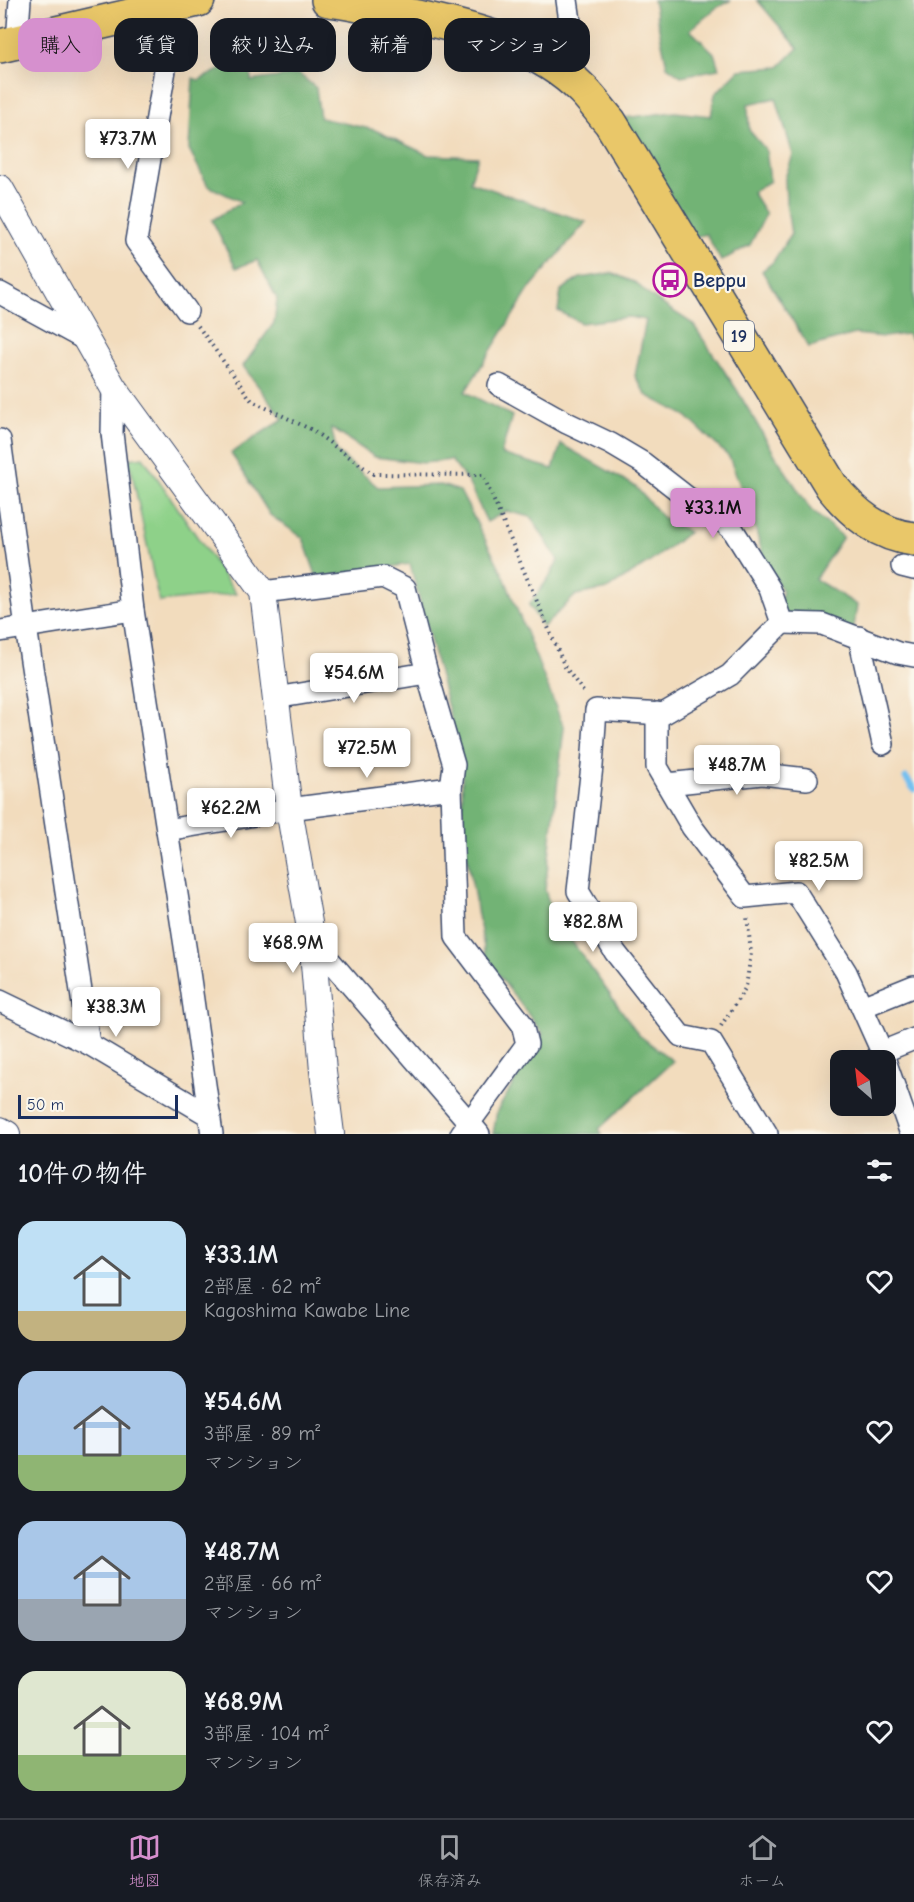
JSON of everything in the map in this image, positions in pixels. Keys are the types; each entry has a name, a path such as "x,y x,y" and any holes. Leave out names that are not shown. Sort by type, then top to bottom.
{"main road":[{"name":"19","path":"328,0 384,10 483,33 526,50 548,62 583,90 610,122 832,487 858,515 881,531 910,558"},
{"path":"8,44 187,2"}],"street":[{"path":"8,44 20,0"},
{"path":"567,0 570,21 568,77"},
{"path":"187,2 136,241 187,311"},
{"path":"0,188 113,387 263,592 289,809 312,940 323,1071 331,1134"},
{"path":"0,293 86,340"},
{"path":"499,385 643,463 733,530 770,589 782,623"},
{"path":"113,387 112,433 133,610 211,1125"},
{"path":"0,440 89,1044"},
{"path":"263,592 383,577 405,588 454,765 451,788 456,937 522,1024 526,1044 470,1130 312,940"},
{"path":"0,631 133,610"},
{"path":"767,1134 711,1042 681,1035 615,952 578,891 596,710 663,714 730,675 782,623 822,624 898,653 914,656"},
{"path":"859,637 883,744"},
{"path":"275,698 427,673"},
{"path":"657,713 657,766 692,827 745,897 796,892 846,972 881,1050"},
{"path":"667,784 762,774 807,779"},
{"path":"167,830 289,809 451,788"},
{"path":"862,1007 914,986"},
{"path":"0,1002 89,1044 211,1125"},
{"path":"887,1050 914,1039"},
{"path":"896,1079 907,1101 911,1134"}],"path":[{"path":"187,311 252,401 312,430 373,474 483,475 565,667 596,710"},
{"path":"711,1042 746,987 751,953 745,897"}],"green space":[{"path":"653,0 731,0 716,8 690,30 714,53 719,69 681,76 667,66"},
{"path":"757,0 914,0 914,343 907,334 884,337 855,334 809,347 762,271 773,262 791,234 785,178 793,155 776,98 748,104 749,130 766,150 770,181 752,192 766,214 750,245 721,261 706,234 694,237 622,118 675,112 711,116 715,94 739,70 779,67 798,48"},
{"path":"215,72 251,72 251,81 299,74 316,88 320,118 375,130 428,155 478,157 470,182 586,222 530,288 465,392 512,416 501,454 553,469 561,444 635,486 662,517 689,532 650,562 607,589 576,595 543,627 529,605 550,576 558,560 531,517 506,511 487,522 468,482 451,460 423,463 375,457 331,428 337,452 378,487 441,485 460,491 503,574 564,728 545,890 553,915 639,1035 673,1061 599,1129 602,1134 493,1134 497,1111 543,1034 486,958 463,835 462,760 410,564 317,578 303,538 270,515 231,453 283,419 243,366 274,323 277,299 257,260 236,268 212,220 242,202 208,186 189,149 193,78 199,80"},
{"path":"612,273 636,283 650,296 693,324 811,510 843,537 815,579 857,605 852,641 799,624 777,609 783,591 766,567 752,516 729,457 686,416 646,395 635,376 646,320 629,317 581,323 558,311 561,290 580,278"},
{"path":"143,457 236,594 159,602 129,459"}],"waterway":[{"path":"906,778 914,789"}],"place":[{"name":"Beppu","path":"670,280"}]}
